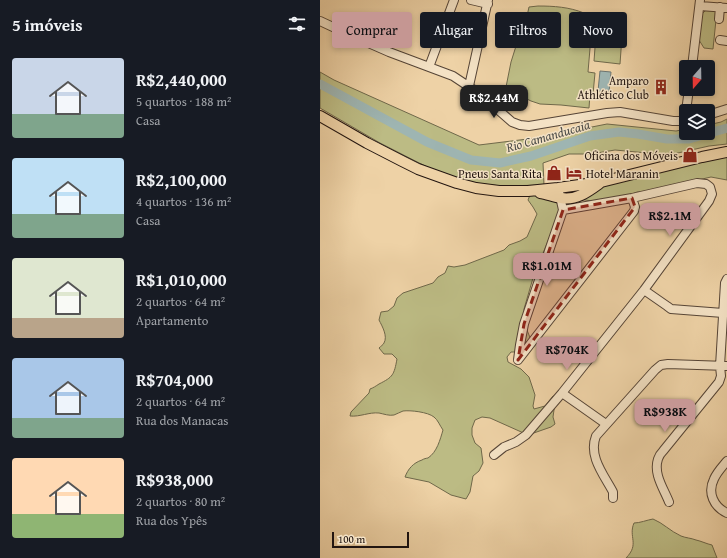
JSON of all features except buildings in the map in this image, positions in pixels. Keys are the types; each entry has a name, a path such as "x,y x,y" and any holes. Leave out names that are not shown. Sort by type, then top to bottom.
{"main road":[{"path":"320,116 367,144 438,177 476,188 499,191 559,193 578,185 601,182 702,156 727,152"},
{"path":"559,193 569,199 581,195 601,182"}],"street":[{"path":"429,67 454,0"},
{"path":"469,86 488,2 470,0"},
{"path":"693,60 700,3 723,8 719,19"},
{"path":"320,21 389,52 453,76 480,94 512,122 520,125 534,126 620,112 673,121 679,120"},
{"path":"715,112 727,108"},
{"path":"494,455 504,447 516,442 526,435 562,393 644,290 709,201 712,194 710,187 706,184 697,183 632,198 563,210"},
{"path":"578,185 583,206"},
{"path":"559,193 563,210 524,324 518,360 634,211 635,207 632,198"},
{"path":"669,502 658,477 656,469 658,459 719,382 724,366 723,313 726,281"},
{"path":"644,290 671,309 723,313"},
{"path":"613,498 613,492 596,462 593,450 593,442 596,436 606,424 661,365 724,366"},
{"path":"562,393 606,424"},
{"path":"727,461 717,473 711,490 712,499 717,507 727,513"}],"highlighted area":[{"path":"632,198 635,207 518,360 524,324 563,210"}],"shaded area":[{"path":"529,7 561,7 581,12 569,12 569,48 590,48 588,72 595,73 593,94 590,94 589,108 540,104 517,94 505,92 515,48 561,48 561,12 528,12"},
{"path":"707,9 717,10 713,49 704,48 699,40 702,14"},
{"path":"595,48 621,48 620,64 594,61"},
{"path":"320,72 334,80 479,145 536,138 607,124 679,130 679,140 715,140 715,123 727,119 727,144 709,146 669,155 615,150 591,154 569,154 543,163 544,185 501,186 474,183 437,172 380,143 320,108"},
{"path":"727,155 727,180 711,177 656,191 637,192 601,202 577,199 563,204 533,278 524,309 525,325 531,340 530,349 528,354 523,352 511,352 507,357 508,362 521,369 529,377 535,395 533,406 534,409 545,406 553,396 556,396 553,417 555,424 551,427 528,435 490,418 482,417 475,420 472,428 472,435 475,443 481,448 483,463 479,471 473,476 470,492 466,499 451,495 429,482 405,477 411,467 419,461 428,458 438,446 443,430 434,417 414,411 403,411 395,415 375,413 350,416 351,412 369,393 370,389 384,382 392,375 395,369 397,359 392,354 384,354 379,348 383,345 385,340 384,331 379,320 381,312 388,311 394,306 397,298 403,293 433,283 438,277 445,273 448,266 454,267 465,265 504,250 509,245 527,237 537,214 528,200 530,195 542,192 575,192"},
{"path":"653,519 681,536 712,545 717,558 626,558 632,549 632,532 634,523"}],"water":[{"path":"600,71 611,72 609,92 598,91"}],"waterway":[{"name":"Rio Camanducaia","path":"320,84 427,142 471,160 500,163 531,156 590,136 619,132 667,139 689,139 727,128"}],"place":[{"name":"Amparo Athlético Club","path":"661,87"},
{"name":"Oficina dos Móveis","path":"690,155"},
{"name":"Pneus Santa Rita","path":"554,173"},
{"name":"Hotel Maranin","path":"574,173"}]}
